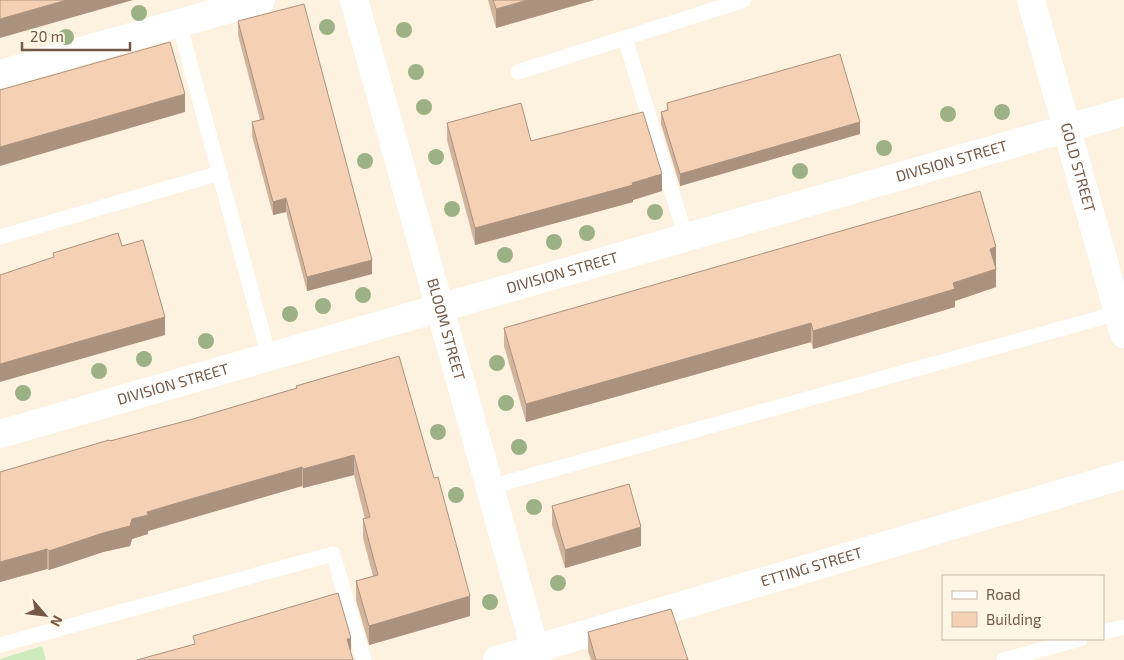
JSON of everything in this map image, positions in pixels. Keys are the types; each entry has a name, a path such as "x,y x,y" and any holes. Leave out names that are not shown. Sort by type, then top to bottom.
{"street":[{"path":"0,74 261,0"},
{"name":"BLOOM STREET","path":"354,0 536,655"},
{"name":"GOLD STREET","path":"1031,0 1121,324"},
{"name":"DIVISION STREET","path":"0,434 1124,112"},
{"name":"ETTING STREET","path":"497,660 536,655 1124,476"}],"lane":[{"path":"518,72 744,0"},
{"path":"179,23 269,357"},
{"path":"625,38 686,238"},
{"path":"0,237 220,173"},
{"path":"490,486 1121,324"},
{"path":"0,644 333,554 364,660"},
{"path":"1104,632 1124,627"},
{"path":"1004,660 1076,640"}],"green space":[{"path":"42,646 46,660 0,660 0,659"}],"building":[{"path":"0,0 67,0 0,19"},
{"path":"493,0 528,0 496,9"},
{"path":"304,4 372,260 307,277 286,198 273,202 252,122 264,119 238,21"},
{"path":"170,42 185,94 0,147 0,90"},
{"path":"840,54 860,122 680,174 661,112 668,110 667,103"},
{"path":"521,103 531,141 643,112 662,174 632,183 633,185 475,228 447,123"},
{"path":"980,191 996,247 990,249 996,269 953,283 955,289 813,331 811,323 526,404 504,328"},
{"path":"118,233 122,246 143,240 165,317 0,364 0,275 54,257 53,253"},
{"path":"399,356 434,478 438,477 470,596 369,626 356,581 378,575 363,519 370,517 354,455 303,469 302,467 147,512 148,515 132,519 130,526 49,551 47,549 0,562 0,472 109,440 193,419"},
{"path":"629,484 641,527 565,550 552,506"},
{"path":"338,593 351,638 347,639 353,660 137,660 195,644 193,636"},
{"path":"671,609 688,660 596,660 588,632"}]}
